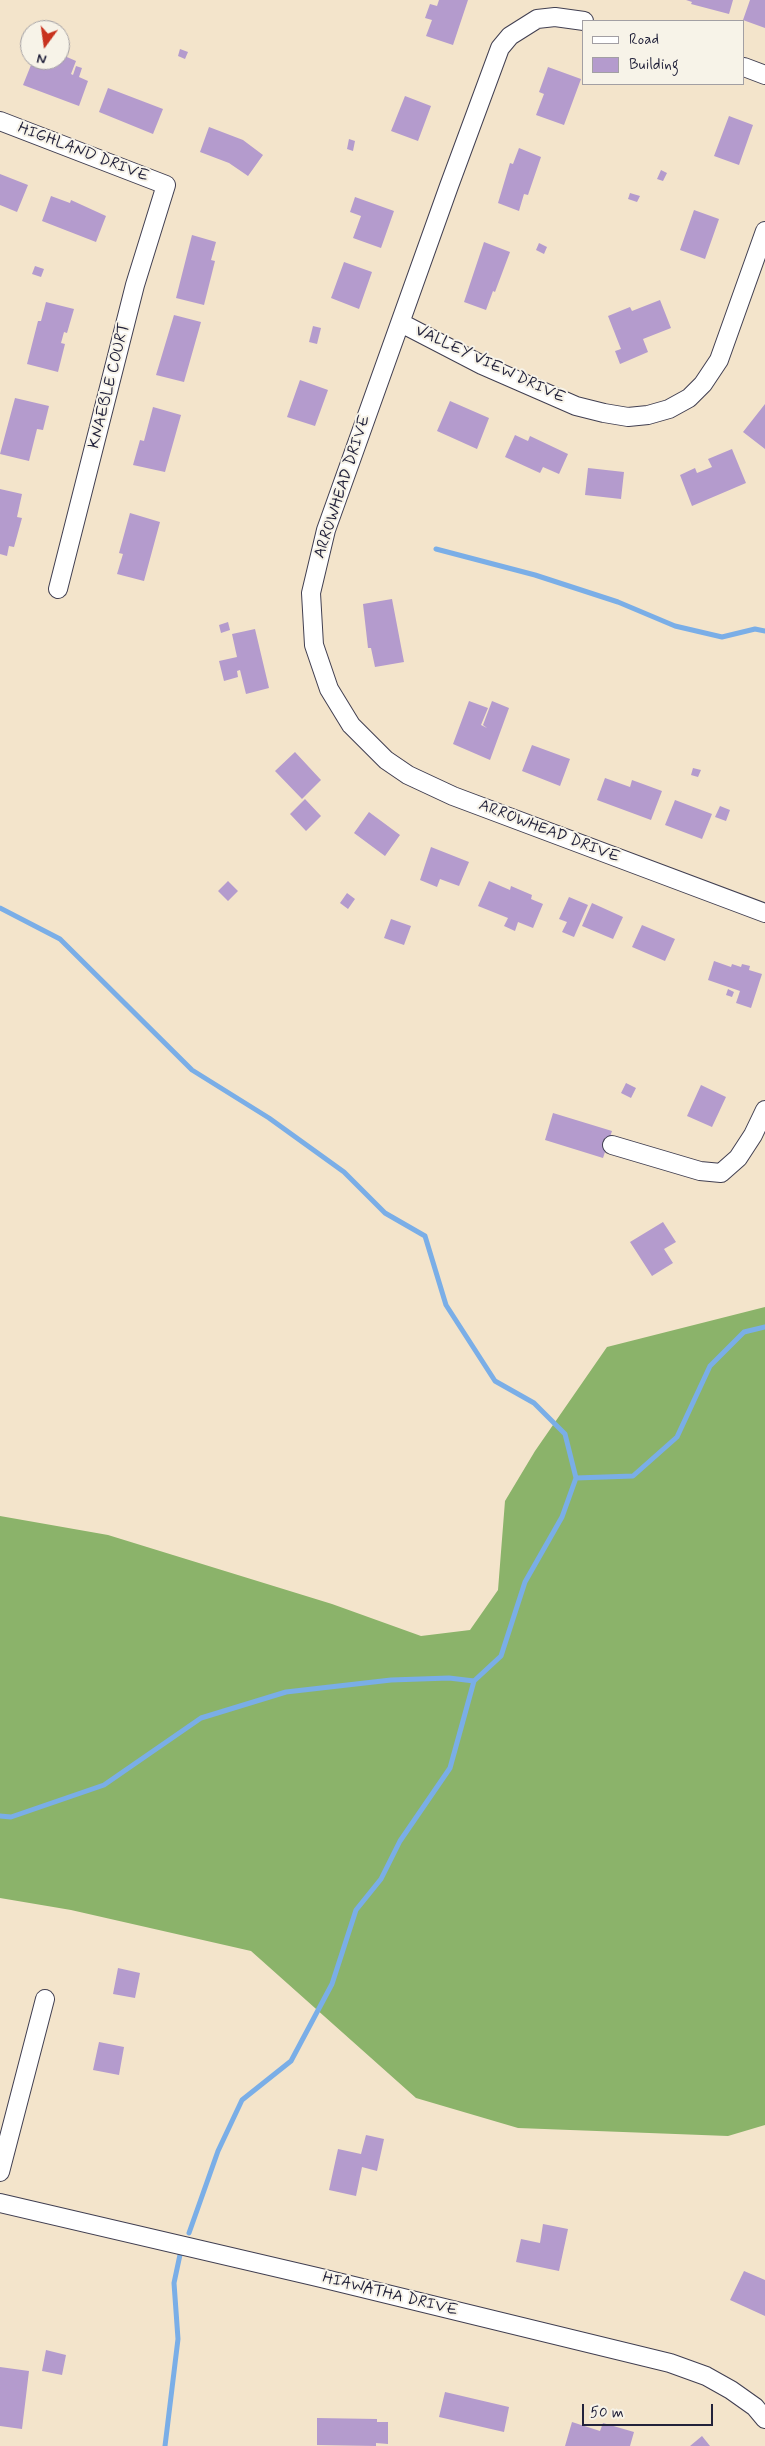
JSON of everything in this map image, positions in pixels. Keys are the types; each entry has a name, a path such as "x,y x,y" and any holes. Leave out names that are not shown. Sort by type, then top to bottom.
{"street":[{"name":"ARROWHEAD DRIVE","path":"582,21 555,17 537,19 510,36 500,48 326,530 311,593 314,646 329,690 341,710 351,725 386,760 430,786 765,913"},
{"path":"745,67 765,74"},
{"name":"HIGHLAND DRIVE","path":"0,121 166,185"},
{"name":"KNAEBLE COURT","path":"58,589 135,285 166,185"},
{"name":"VALLEY VIEW DRIVE","path":"401,323 482,365 576,406 612,414 648,415 669,409 689,398 703,384 719,360 765,231"},
{"path":"612,1145 700,1171 721,1173 730,1167 759,1139 765,1110"},
{"path":"0,2172 45,1999"},
{"name":"HIAWATHA DRIVE","path":"0,2203 326,2279 670,2363 706,2376 731,2390 755,2407 765,2419"}],"green space":[{"path":"765,1307 765,2125 728,2136 518,2128 416,2098 251,1951 71,1910 0,1898 0,1516 108,1535 332,1604 421,1636 470,1630 498,1590 505,1501 535,1451 607,1347"}],"building":[{"path":"439,0 468,0 453,45 426,36 432,20 425,18 430,4 437,6"},
{"path":"686,0 733,0 729,14 691,4 692,2"},
{"path":"750,0 765,0 765,28 743,20"},
{"path":"180,49 188,52 185,59 178,56"},
{"path":"70,58 76,61 71,74 73,75 76,66 82,68 79,77 88,81 79,106 23,85 29,70 70,70"},
{"path":"548,67 581,79 564,125 536,115 544,94 539,92"},
{"path":"108,88 163,109 153,134 99,112"},
{"path":"405,96 431,106 418,141 391,131"},
{"path":"729,116 753,125 739,165 714,156"},
{"path":"209,127 243,140 263,155 248,176 229,163 200,152"},
{"path":"349,139 355,141 353,151 347,149"},
{"path":"519,148 541,157 528,195 524,194 519,211 498,203 510,163 513,164"},
{"path":"661,170 667,173 663,181 657,179"},
{"path":"0,174 28,185 17,212 0,205"},
{"path":"630,193 640,196 637,202 628,199"},
{"path":"51,196 70,203 71,200 106,216 96,242 42,221"},
{"path":"355,197 394,211 381,248 353,238 361,216 350,212"},
{"path":"694,210 719,219 705,259 680,250"},
{"path":"192,235 216,242 211,260 215,261 204,305 176,298"},
{"path":"484,242 510,252 486,310 464,302"},
{"path":"539,243 547,247 544,254 536,250"},
{"path":"344,262 372,272 359,309 331,298"},
{"path":"35,266 44,269 41,277 32,274"},
{"path":"660,300 671,328 643,339 648,352 620,364 615,351 621,349 608,316 630,307 632,311"},
{"path":"46,302 74,309 67,333 64,332 61,343 65,344 58,372 27,364 38,321 41,321"},
{"path":"174,315 201,322 184,382 156,375"},
{"path":"313,326 321,328 317,344 309,342"},
{"path":"300,380 328,390 315,426 287,417"},
{"path":"15,398 49,406 43,430 37,429 29,461 0,454"},
{"path":"450,401 489,418 477,449 437,431"},
{"path":"765,404 765,449 743,432"},
{"path":"153,407 181,415 165,472 133,465 140,440 144,441"},
{"path":"515,435 528,441 530,436 568,454 559,474 543,467 540,473 505,457"},
{"path":"732,449 746,483 692,506 680,475 695,468 697,473 712,467 708,459"},
{"path":"588,468 624,472 621,499 585,495"},
{"path":"0,489 22,494 17,517 22,518 14,547 9,546 7,556 0,554"},
{"path":"130,513 160,522 144,581 117,574 123,554 119,553"},
{"path":"392,599 404,662 375,667 371,648 368,648 363,604"},
{"path":"228,622 230,630 221,633 219,625"},
{"path":"255,629 269,688 246,694 240,670 237,671 238,677 224,681 219,661 237,657 232,634"},
{"path":"469,701 488,708 481,725 487,728 483,725 492,701 509,708 490,760 453,744"},
{"path":"532,745 570,759 560,786 522,771"},
{"path":"295,752 321,780 302,799 275,771"},
{"path":"693,768 701,770 698,777 691,775"},
{"path":"605,778 630,787 632,780 662,791 651,820 597,800"},
{"path":"305,799 321,816 306,831 290,814"},
{"path":"675,800 712,814 702,839 665,825"},
{"path":"720,806 730,810 726,821 715,817"},
{"path":"369,812 400,835 385,856 354,833"},
{"path":"431,847 469,862 459,886 440,879 437,887 420,880"},
{"path":"228,881 238,891 228,901 218,891"},
{"path":"489,881 510,890 511,886 532,895 531,899 543,904 533,928 518,922 515,931 504,926 508,918 478,906"},
{"path":"347,893 355,899 348,909 340,903"},
{"path":"569,897 588,905 574,937 562,932 567,922 559,919"},
{"path":"592,903 623,917 613,939 582,926"},
{"path":"391,919 411,926 404,945 384,938"},
{"path":"642,925 675,939 665,961 632,947"},
{"path":"714,961 731,967 732,964 741,967 742,964 750,966 749,970 762,974 751,1008 736,1003 740,991 708,980"},
{"path":"728,989 734,992 732,997 726,995"},
{"path":"626,1083 636,1088 631,1098 621,1093"},
{"path":"701,1085 726,1097 712,1127 687,1116"},
{"path":"553,1113 612,1131 603,1158 545,1140"},
{"path":"663,1222 676,1242 664,1249 673,1263 652,1276 630,1242"},
{"path":"118,1968 140,1973 135,1998 113,1994"},
{"path":"99,2042 124,2047 119,2075 93,2070"},
{"path":"366,2135 384,2139 377,2171 362,2167 356,2196 329,2190 338,2149 361,2154"},
{"path":"543,2224 568,2229 559,2271 516,2262 521,2239 540,2243"},
{"path":"744,2271 765,2280 765,2316 730,2300"},
{"path":"46,2350 66,2355 62,2375 42,2371"},
{"path":"0,2367 29,2371 22,2429 0,2426"},
{"path":"445,2392 509,2407 504,2432 439,2417"},
{"path":"317,2418 377,2419 377,2422 388,2422 388,2444 376,2443 376,2446 317,2445"},
{"path":"572,2422 600,2431 603,2423 634,2432 630,2446 565,2446"},
{"path":"702,2436 710,2446 690,2446"}],"waterway":[{"path":"436,549 535,575 618,602 675,626 722,637 755,629 765,631"},
{"path":"0,908 60,939 192,1070 269,1118 344,1172 385,1213 425,1236 446,1305 495,1381 534,1403 565,1434 576,1478 562,1517 525,1582 501,1656 474,1681 450,1768 400,1841 381,1879 356,1910 332,1984 291,2061 242,2100 218,2151 189,2233"},
{"path":"576,1478 633,1476 677,1437 710,1366 744,1332 765,1327"},
{"path":"0,1816 11,1817 104,1785 201,1718 286,1692 391,1680 449,1678 474,1681"},
{"path":"165,2446 178,2339 174,2283 181,2250"}]}
